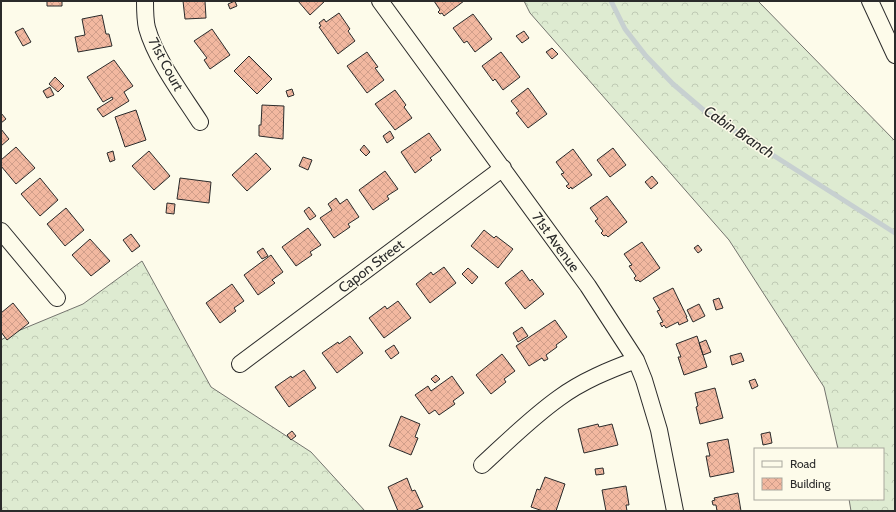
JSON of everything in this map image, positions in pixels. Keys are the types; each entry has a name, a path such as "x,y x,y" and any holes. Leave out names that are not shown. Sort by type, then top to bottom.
{"street":[{"name":"71st Court","path":"145,1 146,19 151,39 174,82 200,122"},
{"name":"71st Avenue","path":"380,1 588,286 636,360 644,380 659,430 675,511"},
{"path":"870,1 895,55"},
{"name":"Capon Street","path":"240,364 503,168"},
{"path":"1,231 57,298"},
{"path":"482,465 519,429 560,397 608,370 636,360"}],"green space":[{"path":"524,1 758,1 895,141 895,511 851,511 849,500 884,500 884,448 838,448 824,387 729,240 530,13"},
{"path":"142,261 211,387 311,452 365,511 1,511 1,340 13,333 83,304"}],"building":[{"path":"47,1 62,1 62,6 47,6"},
{"path":"183,1 205,1 206,18 185,19"},
{"path":"235,1 237,6 230,9 228,4"},
{"path":"298,1 325,1 310,15"},
{"path":"434,1 464,1 444,16 442,13 440,14 438,12 440,10"},
{"path":"339,13 350,29 348,31 355,41 338,54 319,27 321,26 319,23 324,19 326,22"},
{"path":"473,14 492,39 475,52 467,41 464,43 453,28"},
{"path":"102,15 106,34 109,34 112,46 78,52 75,37 85,35 82,19"},
{"path":"23,28 31,42 23,46 15,32"},
{"path":"212,29 230,55 210,69 204,60 207,58 194,41"},
{"path":"524,31 529,38 522,43 516,36"},
{"path":"552,48 558,54 552,59 546,52"},
{"path":"367,52 378,67 375,68 384,80 367,93 347,66"},
{"path":"501,52 520,77 503,90 495,79 493,81 482,66"},
{"path":"249,56 272,79 257,94 234,71"},
{"path":"114,60 133,86 124,92 129,101 103,117 97,109 113,99 112,97 103,102 87,77"},
{"path":"55,77 64,86 58,92 49,84"},
{"path":"50,87 54,95 47,98 43,91"},
{"path":"528,88 547,114 528,128 516,113 519,111 511,101"},
{"path":"292,89 294,95 288,97 286,91"},
{"path":"395,90 406,105 404,107 412,118 395,130 375,104"},
{"path":"262,105 284,106 283,139 259,136"},
{"path":"136,110 146,140 125,147 115,117"},
{"path":"1,113 6,119 1,123"},
{"path":"1,129 9,139 1,146"},
{"path":"390,131 394,138 387,143 383,136"},
{"path":"429,133 441,150 430,158 432,160 415,173 401,152"},
{"path":"364,145 370,152 366,156 360,150"},
{"path":"16,147 35,168 16,184 1,166 1,160"},
{"path":"613,148 626,165 610,177 597,160"},
{"path":"573,149 592,175 572,189 571,187 569,189 566,186 569,184 561,174 564,173 556,162"},
{"path":"113,151 115,160 110,162 107,153"},
{"path":"149,151 170,176 154,190 132,166"},
{"path":"256,153 271,169 247,191 232,175"},
{"path":"303,157 312,160 308,170 299,166"},
{"path":"385,171 398,189 387,196 389,199 373,210 359,190"},
{"path":"652,176 658,183 651,189 645,182"},
{"path":"40,178 58,200 40,216 21,194"},
{"path":"180,178 211,182 209,203 177,199"},
{"path":"607,196 627,222 608,237 601,233 603,231 595,221 598,219 590,208"},
{"path":"336,198 340,204 347,199 359,217 348,224 350,227 334,238 320,218 332,210 328,204"},
{"path":"167,203 175,204 174,214 166,213"},
{"path":"309,207 316,216 310,220 304,211"},
{"path":"66,208 84,230 65,246 47,224"},
{"path":"308,228 321,245 310,252 312,255 296,266 282,247"},
{"path":"484,230 494,238 496,236 513,249 498,268 471,246"},
{"path":"131,234 140,246 132,252 123,240"},
{"path":"90,239 110,261 91,276 72,255"},
{"path":"642,242 660,268 640,282 638,280 636,281 634,278 636,276 629,266 632,265 624,254"},
{"path":"698,245 702,250 698,253 694,248"},
{"path":"263,248 268,256 262,259 257,252"},
{"path":"271,255 283,272 272,280 275,283 258,295 244,275"},
{"path":"444,267 456,283 430,303 416,284 431,272 433,275"},
{"path":"468,268 478,277 472,284 462,274"},
{"path":"522,270 530,281 532,279 544,294 525,309 505,283"},
{"path":"232,284 244,301 234,308 236,311 220,323 206,303"},
{"path":"673,288 688,321 679,325 678,322 666,328 664,325 662,327 660,323 663,322 657,311 660,310 653,298"},
{"path":"719,298 723,308 716,310 713,300"},
{"path":"398,301 411,318 384,338 369,318 385,306 387,309"},
{"path":"13,303 29,323 7,340 1,332 1,313"},
{"path":"699,304 705,316 693,322 687,310"},
{"path":"555,320 567,337 546,355 548,359 544,361 542,358 529,366 516,346"},
{"path":"522,327 528,336 518,342 513,333"},
{"path":"350,336 363,353 337,373 322,353"},
{"path":"697,336 707,367 684,375 678,357 681,357 676,344"},
{"path":"706,340 711,352 703,355 699,343"},
{"path":"394,345 399,353 391,359 385,351"},
{"path":"741,353 744,361 732,365 730,356"},
{"path":"502,354 515,371 504,379 506,382 491,394 476,375"},
{"path":"304,370 316,388 289,407 275,387 291,376 292,378"},
{"path":"436,375 440,379 435,383 431,379"},
{"path":"452,376 464,393 453,401 455,404 439,415 435,410 429,414 415,395 428,386 431,391"},
{"path":"755,379 758,386 752,389 749,381"},
{"path":"715,388 723,418 700,424 696,407 698,406 695,393"},
{"path":"401,416 420,424 415,437 418,438 411,455 389,446"},
{"path":"598,424 599,427 612,424 618,445 584,453 578,429"},
{"path":"292,431 296,436 291,440 287,435"},
{"path":"770,432 772,443 763,445 761,434"},
{"path":"728,439 734,472 710,477 706,456 710,456 707,443"},
{"path":"603,468 604,474 596,475 595,469"},
{"path":"545,477 565,484 556,511 543,511 531,507 537,489 540,490"},
{"path":"407,478 412,491 415,490 423,507 414,511 398,511 388,487"},
{"path":"626,486 629,505 626,505 627,511 606,511 602,490"},
{"path":"738,493 741,511 717,511 716,505 713,505 712,501 715,500 714,498"}],"waterway":[{"name":"Cabin Branch","path":"611,1 625,29 646,56 673,84 707,113 895,233"}]}
